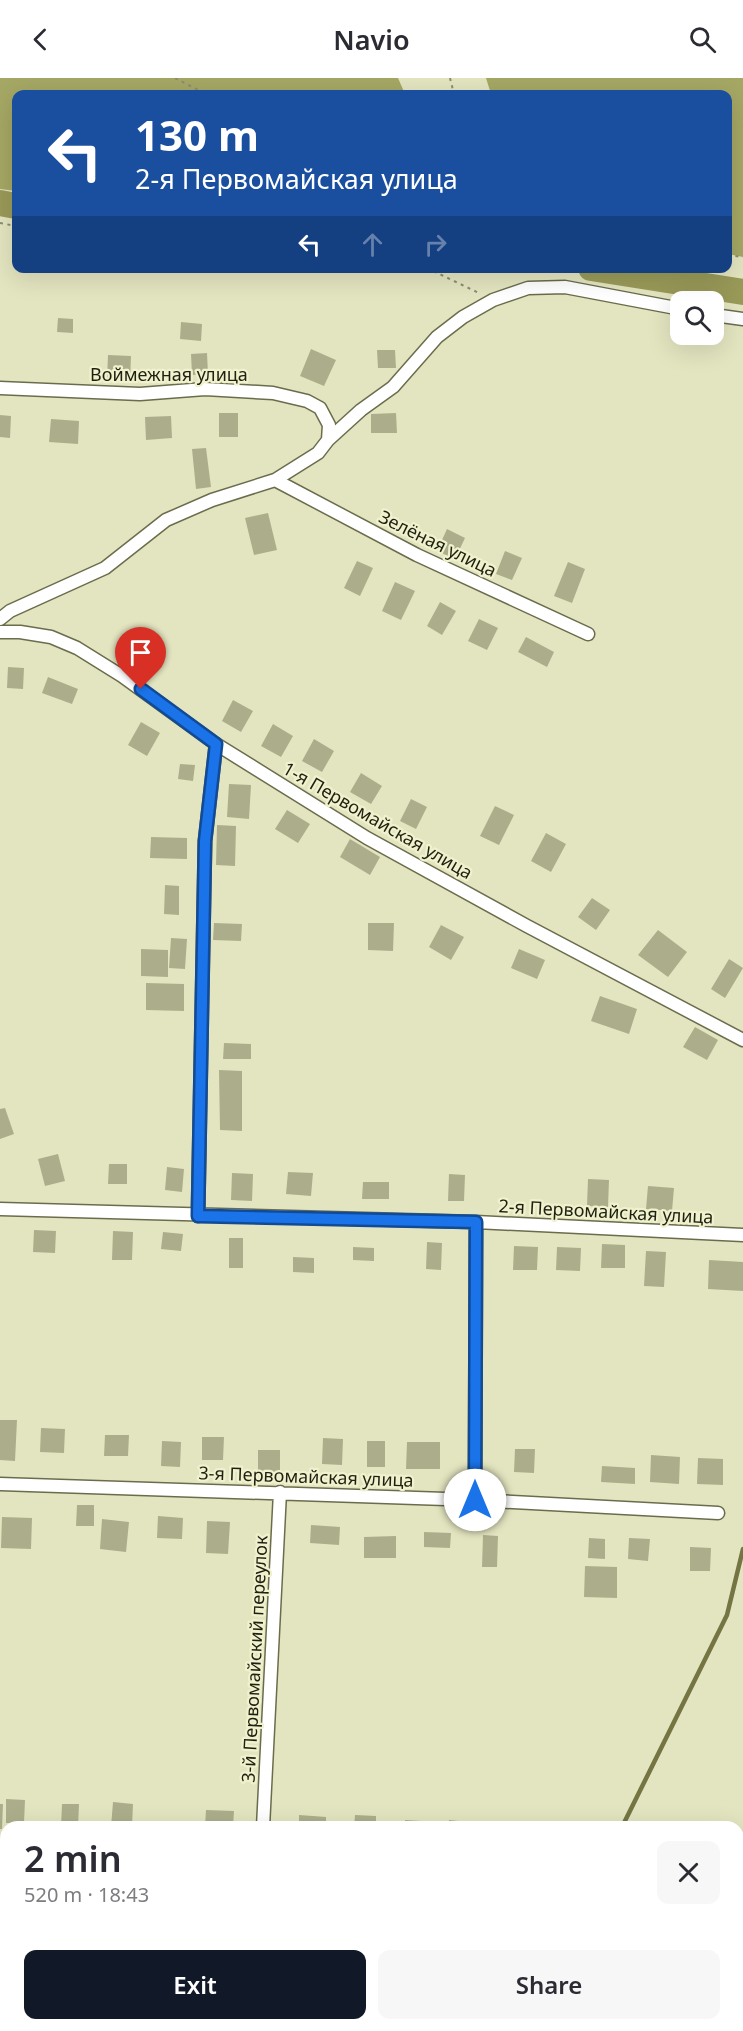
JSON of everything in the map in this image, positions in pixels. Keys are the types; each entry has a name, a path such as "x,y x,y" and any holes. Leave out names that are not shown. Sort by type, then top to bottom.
{"street":[{"path":"0,619 10,611 105,568 166,520 212,500 275,480 318,453 328,440 361,410 393,387 437,337 463,317 493,300 528,288 565,287 670,307"},
{"path":"724,316 743,319"},
{"name":"Воймежная улица","path":"0,388 140,394 205,389 273,393 307,401 320,408 329,425 328,440"},
{"name":"Зелёная улица","path":"275,480 417,555 588,634"},
{"name":"1-я Первомайская улица","path":"0,632 20,632 51,637 77,648 122,676 216,744 367,838 743,1040"},
{"path":"198,1216 205,841 216,744"},
{"name":"2-я Первомайская улица","path":"0,1209 476,1222 743,1235"},
{"path":"475,1500 476,1222"},
{"name":"3-я Первомайская улица","path":"0,1484 280,1492 718,1513"},
{"name":"3-й Первомайский переулок","path":"263,1821 280,1492"}],"path":[{"path":"175,78 198,90"},
{"path":"437,273 493,300"}],"green space":[{"path":"0,78 398,78 403,90 12,90 12,190 0,189"},
{"path":"486,78 743,78 743,257 732,255 732,90 490,90"}],"building":[{"path":"58,318 73,319 73,333 57,332"},
{"path":"181,322 202,324 201,341 180,339"},
{"path":"311,349 336,360 324,386 300,376"},
{"path":"377,350 395,350 396,368 378,368"},
{"path":"207,353 208,374 192,375 191,354"},
{"path":"108,355 131,356 130,382 107,381"},
{"path":"219,413 238,413 238,437 219,437"},
{"path":"396,413 397,433 371,433 371,414"},
{"path":"0,415 11,416 10,438 0,437"},
{"path":"171,416 172,438 146,440 145,417"},
{"path":"51,419 79,421 78,444 49,442"},
{"path":"206,448 211,487 196,489 192,449"},
{"path":"268,513 277,550 254,555 245,518"},
{"path":"447,529 465,538 455,559 437,551"},
{"path":"505,551 522,558 512,580 496,574"},
{"path":"357,561 373,568 360,596 344,588"},
{"path":"568,562 585,569 572,603 554,596"},
{"path":"395,582 415,591 401,620 382,611"},
{"path":"440,602 456,611 442,635 427,626"},
{"path":"479,619 498,628 487,650 468,641"},
{"path":"526,637 554,652 547,667 518,652"},
{"path":"8,667 24,668 23,689 7,688"},
{"path":"48,677 78,689 72,704 42,693"},
{"path":"233,700 253,711 241,732 222,721"},
{"path":"141,722 160,733 147,756 128,745"},
{"path":"273,724 293,736 281,757 261,746"},
{"path":"314,739 334,751 322,772 302,761"},
{"path":"180,764 195,765 193,781 178,779"},
{"path":"361,773 382,786 371,804 350,792"},
{"path":"229,784 251,785 249,819 227,817"},
{"path":"411,799 427,807 416,829 400,821"},
{"path":"495,806 514,815 499,845 480,836"},
{"path":"287,810 310,824 298,843 275,829"},
{"path":"217,825 236,826 235,866 216,865"},
{"path":"546,833 566,844 551,872 531,861"},
{"path":"151,837 187,838 187,859 150,858"},
{"path":"350,839 380,857 370,875 340,857"},
{"path":"165,885 179,886 179,915 164,914"},
{"path":"592,898 610,910 596,930 578,917"},
{"path":"214,923 242,924 241,941 213,940"},
{"path":"368,923 394,923 393,951 368,950"},
{"path":"441,925 464,937 451,960 429,947"},
{"path":"658,930 687,952 668,977 638,955"},
{"path":"171,938 187,939 185,969 169,968"},
{"path":"141,949 168,950 168,977 141,976"},
{"path":"519,949 545,960 537,979 511,968"},
{"path":"729,959 743,968 725,998 711,989"},
{"path":"146,983 184,984 184,1011 146,1010"},
{"path":"600,996 637,1009 629,1034 591,1021"},
{"path":"695,1027 718,1040 707,1060 683,1047"},
{"path":"224,1043 251,1044 251,1059 223,1059"},
{"path":"219,1070 242,1071 242,1131 220,1130"},
{"path":"5,1108 14,1134 0,1139 0,1109"},
{"path":"58,1154 65,1181 45,1186 38,1159"},
{"path":"109,1164 127,1164 127,1184 108,1184"},
{"path":"167,1167 184,1169 182,1192 165,1190"},
{"path":"288,1172 313,1173 311,1196 286,1194"},
{"path":"232,1173 253,1174 252,1201 231,1200"},
{"path":"449,1174 465,1175 464,1201 448,1201"},
{"path":"588,1179 609,1180 608,1207 587,1206"},
{"path":"363,1182 389,1182 389,1199 362,1199"},
{"path":"648,1186 674,1188 672,1211 646,1209"},
{"path":"34,1230 56,1231 55,1253 33,1252"},
{"path":"113,1231 133,1232 132,1260 112,1260"},
{"path":"163,1232 183,1234 181,1251 161,1249"},
{"path":"229,1238 243,1238 243,1268 229,1268"},
{"path":"427,1242 442,1243 441,1270 426,1269"},
{"path":"602,1244 625,1245 625,1268 601,1268"},
{"path":"514,1246 538,1247 537,1270 513,1270"},
{"path":"353,1247 374,1248 374,1261 353,1260"},
{"path":"557,1247 581,1248 580,1271 556,1270"},
{"path":"646,1251 666,1252 664,1287 644,1286"},
{"path":"293,1257 314,1258 314,1273 293,1272"},
{"path":"709,1260 743,1262 743,1291 708,1289"},
{"path":"0,1420 17,1420 15,1461 0,1460"},
{"path":"41,1428 65,1429 64,1453 40,1452"},
{"path":"105,1435 129,1435 128,1456 104,1456"},
{"path":"202,1437 224,1437 223,1460 202,1460"},
{"path":"323,1438 343,1439 342,1465 322,1464"},
{"path":"162,1441 181,1442 180,1467 161,1466"},
{"path":"367,1441 385,1441 385,1467 367,1467"},
{"path":"407,1442 440,1442 440,1469 406,1469"},
{"path":"515,1449 535,1449 534,1473 514,1472"},
{"path":"258,1450 280,1450 280,1474 258,1473"},
{"path":"651,1455 680,1457 679,1484 650,1482"},
{"path":"698,1458 723,1459 723,1485 697,1484"},
{"path":"602,1466 635,1468 635,1484 601,1482"},
{"path":"77,1505 94,1505 94,1526 76,1526"},
{"path":"158,1516 183,1518 182,1539 157,1538"},
{"path":"2,1517 32,1518 31,1549 1,1548"},
{"path":"102,1519 129,1522 126,1552 100,1549"},
{"path":"207,1521 230,1522 228,1554 206,1553"},
{"path":"311,1525 340,1527 339,1545 310,1543"},
{"path":"424,1532 451,1533 450,1548 424,1547"},
{"path":"483,1535 498,1536 497,1567 482,1567"},
{"path":"396,1536 396,1558 364,1558 364,1537"},
{"path":"589,1538 605,1539 605,1559 588,1558"},
{"path":"629,1538 650,1539 648,1561 628,1559"},
{"path":"690,1547 711,1548 710,1571 690,1571"},
{"path":"585,1566 617,1567 617,1598 584,1597"},
{"path":"6,1799 25,1800 24,1821 6,1821"},
{"path":"113,1802 133,1804 132,1821 111,1821"},
{"path":"0,1804 3,1804 2,1821 0,1821"},
{"path":"62,1804 79,1804 78,1821 61,1821"},
{"path":"206,1810 234,1811 233,1821 205,1821"},
{"path":"299,1815 326,1817 326,1821 299,1821"},
{"path":"355,1815 376,1816 376,1821 354,1821"}],"waterway":[{"path":"0,203 12,205"},
{"path":"623,273 743,292"},
{"path":"625,1821 727,1615 743,1549"}],"route":[{"path":"141,689 216,744 205,841 198,1216 476,1222 475,1500"}]}
